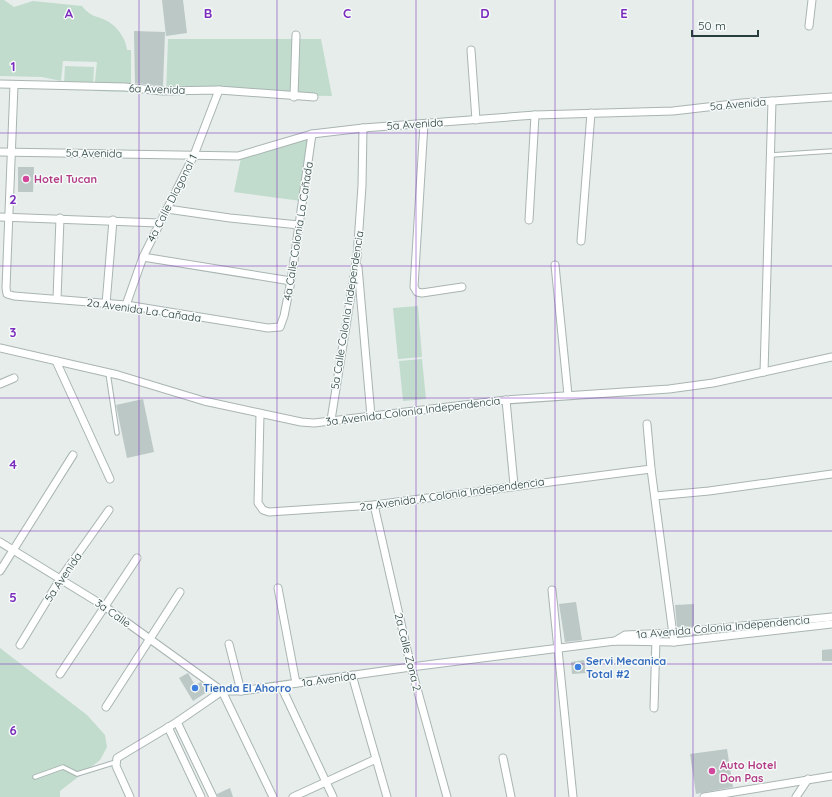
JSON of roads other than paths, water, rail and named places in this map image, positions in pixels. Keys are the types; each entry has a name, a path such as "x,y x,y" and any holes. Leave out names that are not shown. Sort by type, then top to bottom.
{"street":[{"path":"809,26 812,0"},
{"path":"294,97 296,35"},
{"path":"471,50 476,120"},
{"name":"6a Avenida","path":"0,84 125,87 162,90 219,90 294,97 314,97"},
{"path":"9,217 14,85"},
{"name":"4a Calle Diagonal 1","path":"126,305 143,257 194,155 219,90"},
{"name":"5a Avenida","path":"0,152 238,156 312,134 363,128 534,115 673,111 742,103 832,97"},
{"path":"764,372 772,101"},
{"path":"581,241 591,113"},
{"path":"529,220 534,115"},
{"path":"424,124 414,287 417,292 422,293 462,287"},
{"name":"5a Calle Colonia Independencia","path":"331,420 357,257 362,186 363,128"},
{"name":"4a Calle Colonia La Cañada","path":"280,327 284,316 291,281 312,134"},
{"path":"167,209 230,218 299,225"},
{"path":"0,217 60,218 159,223"},
{"name":"2a Avenida La Cañada","path":"9,217 7,294 126,305 268,328 280,327"},
{"path":"57,299 60,218"},
{"path":"106,304 113,220"},
{"path":"143,257 291,281"},
{"path":"357,257 371,416"},
{"path":"555,265 568,395"},
{"name":"3a Avenida Colonia Independencia","path":"0,348 108,373 204,401 301,422 371,416 506,400 669,389 713,383 832,357"},
{"path":"56,361 110,479"},
{"path":"0,384 14,378"},
{"path":"506,400 514,485"},
{"name":"2a Avenida A Colonia Independencia","path":"260,414 258,503 263,510 269,512 374,505 514,485 651,468"},
{"path":"647,424 651,468 674,642"},
{"path":"0,571 73,455"},
{"path":"655,496 709,491 832,474"},
{"name":"2a Calle Zona 2","path":"374,505 411,667 447,797"},
{"name":"5a Avenida","path":"20,645 60,579 109,510"},
{"name":"3a Calle","path":"0,542 104,606 222,690"},
{"path":"60,674 137,558"},
{"path":"278,588 296,684"},
{"path":"552,590 573,797"},
{"path":"106,707 180,592"},
{"name":"1a Avenida Colonia Independencia","path":"615,641 625,635 672,633 832,617"},
{"name":"1a Avenida Colonia Independencia","path":"411,667 615,641 674,642 832,624"},
{"path":"654,708 655,642 657,634"},
{"path":"229,644 241,691"},
{"name":"1a Avenida","path":"222,690 241,691 411,667"},
{"path":"352,675 387,797"},
{"path":"281,686 334,797"},
{"path":"130,797 116,762 117,758 177,722 222,690 273,797"},
{"path":"177,722 213,797"},
{"path":"168,727 200,795 209,789"},
{"path":"503,758 511,797"},
{"path":"293,797 376,759"},
{"path":"704,797 832,776"},
{"path":"796,797 808,779"}],"lane":[{"path":"771,155 832,151"},
{"path":"108,373 117,432"},
{"path":"35,777 63,767 77,774 116,762"}],"place":[{"name":"Hotel Tucan","path":"26,179"},
{"name":"Servi Mecanica Total #2","path":"578,667"},
{"name":"Tienda El Ahorro","path":"195,688"},
{"name":"Auto Hotel Don Pas","path":"712,771"}]}
